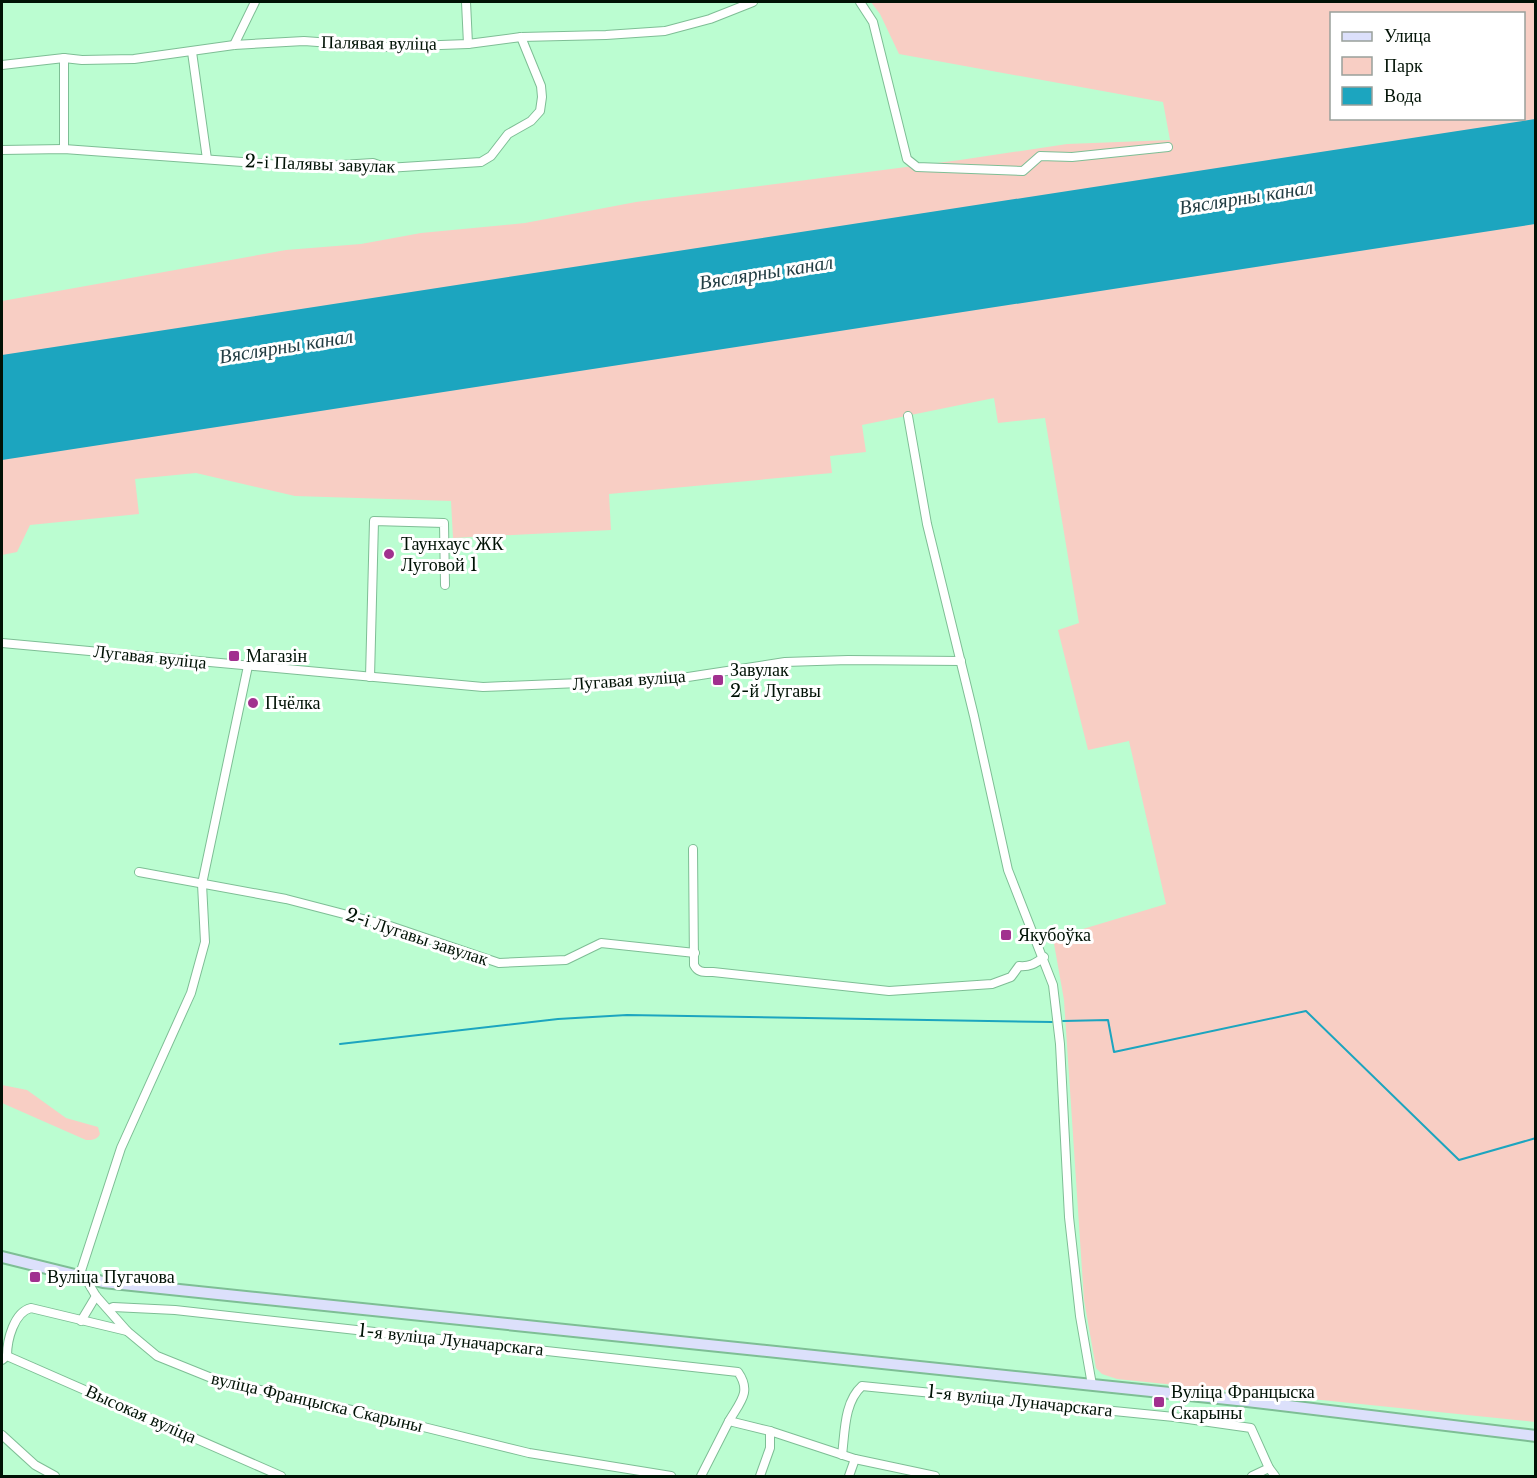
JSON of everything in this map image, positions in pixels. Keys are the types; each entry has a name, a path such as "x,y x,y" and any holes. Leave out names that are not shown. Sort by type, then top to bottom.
{"street":[{"path":"234,45 255,2"},
{"path":"466,2 468,44"},
{"name":"Палявая вуліца","path":"2,65 64,58 134,59 234,45 304,41 386,47 468,44 521,37 665,31 753,2"},
{"path":"860,2 873,22 908,159 917,167 1023,171 1040,156 1072,157 1168,147"},
{"name":"2-і Палявы завулак","path":"2,150 64,149 309,167 373,163 387,168 481,162 491,156 508,134 531,121 540,111 542,86 521,37"},
{"path":"192,52 207,159"},
{"path":"64,58 64,149"},
{"path":"908,416 927,524 961,661 1008,870 1044,957 1053,985 1060,1044 1069,1217 1080,1316 1092,1385"},
{"path":"370,677 374,521 444,523 445,585"},
{"name":"Лугавая вуліца","path":"2,643 483,687 675,679 785,662 961,661"},
{"path":"82,1278 121,1148 190,993 205,942 202,884 248,666"},
{"path":"693,849 694,965 702,972 889,991 992,984 1011,976 1019,966 1027,967 1044,957"},
{"name":"2-і Лугавы завулак","path":"139,872 286,899 390,926 499,963 566,960 601,943 695,953"},
{"path":"2,1257 82,1278 198,1292 1092,1385 1536,1436"},
{"path":"82,1278 127,1331"},
{"path":"81,1321 96,1296"},
{"name":"1-я вуліца Луначарскага","path":"109,1309 113,1307 175,1310 738,1372 744,1381 746,1390 729,1421"},
{"name":"вуліца Францыска Скарыны","path":"4,1358 20,1314 26,1309 41,1310 127,1331 158,1356 219,1381 379,1416 530,1453 671,1476"},
{"name":"Высокая вуліца","path":"4,1358 281,1476"},
{"name":"1-я вуліца Луначарскага","path":"842,1455 849,1406 855,1393 862,1386 1162,1416 1251,1428 1269,1468"},
{"path":"701,1476 729,1421 770,1431 855,1459 935,1476"},
{"path":"760,1476 770,1448 770,1431"},
{"path":"2,1435 35,1465 55,1476"},
{"path":"849,1476 855,1459"},
{"path":"1252,1476 1269,1468 1275,1476"}],"green space":[{"path":"871,2 1535,2 1535,1422 1117,1379 1102,1374 1096,1368 1084,1300 1064,1000 1053,938 1166,904 1129,741 1088,750 1058,630 1079,623 1045,418 998,423 994,398 862,425 866,452 830,456 832,473 609,494 611,530 453,538 451,501 295,496 196,473 135,479 139,514 30,525 17,552 2,555 2,301 286,250 361,244 421,233 525,223 636,202 1067,144 1170,140 1163,102 899,54 880,14"},
{"path":"2,1085 27,1090 66,1118 98,1127 100,1134 96,1139 86,1140 2,1103"}],"water":[{"name":"Вяслярны канал","path":"1535,119 1535,224 2,460 2,355"}],"waterway":[{"path":"1063,1021 1108,1020 1114,1052 1306,1011 1459,1160 1536,1138"},
{"path":"340,1044 558,1019 627,1015 1052,1022"}],"place":[{"name":"Таунхаус ЖК Луговой 1","path":"389,554"},
{"name":"Магазін","path":"234,656"},
{"name":"Завулак 2-й Лугавы","path":"718,680"},
{"name":"Пчёлка","path":"253,703"},
{"name":"Якубоўка","path":"1006,935"},
{"name":"Вуліца Пугачова","path":"35,1277"},
{"name":"Вуліца Францыска Скарыны","path":"1159,1402"}]}
